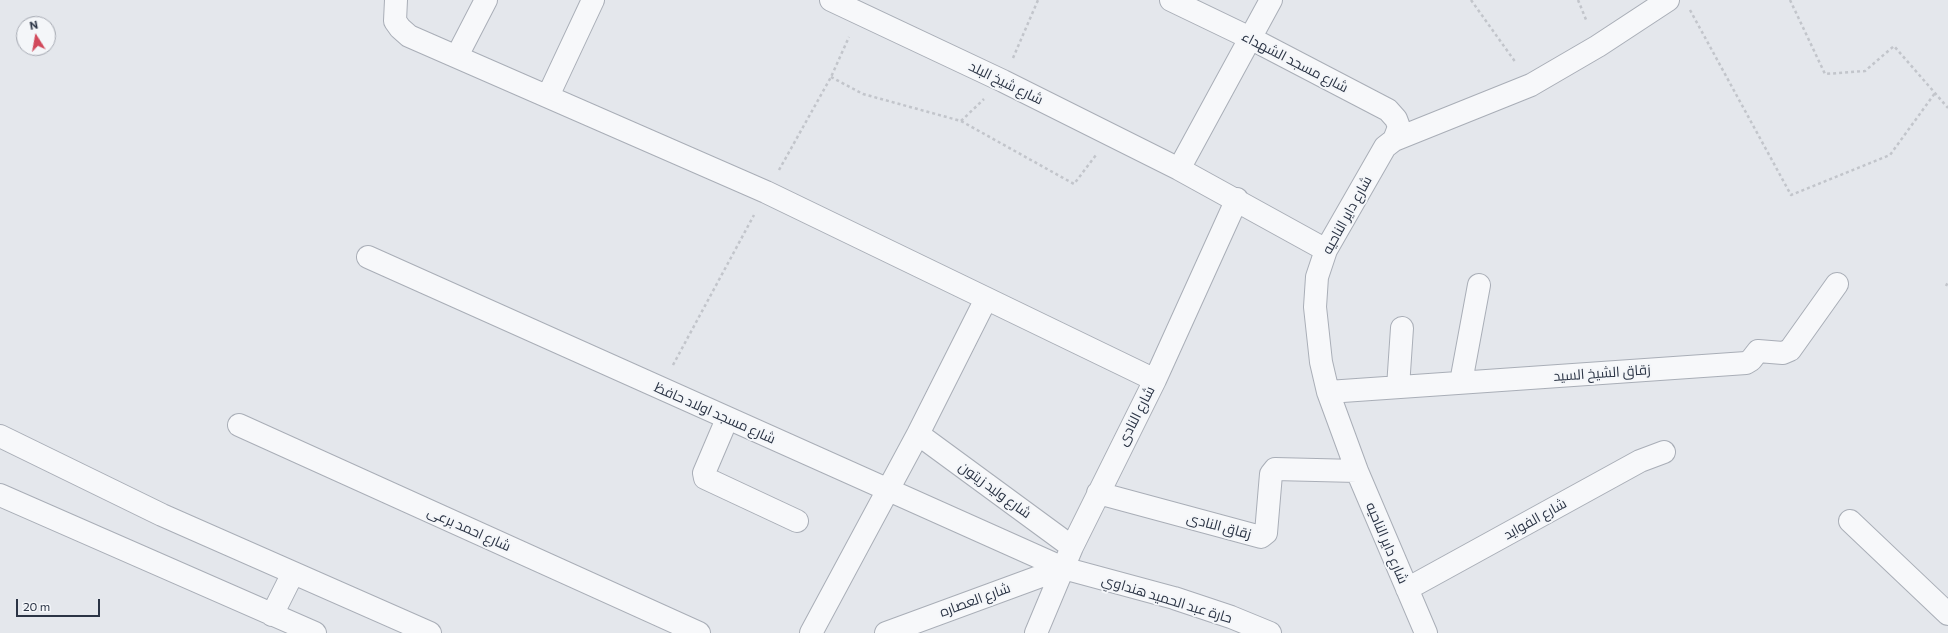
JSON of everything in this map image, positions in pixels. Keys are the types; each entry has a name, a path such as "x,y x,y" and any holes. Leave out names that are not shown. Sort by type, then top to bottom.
{"street":[{"path":"396,0 395,21 409,36 766,192 1154,380"},
{"path":"457,56 486,0"},
{"path":"548,96 593,0"},
{"name":"شارع شيخ البلد","path":"831,0 1003,81 1179,168 1326,250"},
{"name":"شارع مسجد الشهداء","path":"1171,0 1250,38 1388,110 1396,119 1399,127 1394,140"},
{"path":"1179,168 1271,0"},
{"name":"شارع داير الناحيه","path":"1426,633 1357,471 1328,392 1321,362 1315,306 1317,277 1326,250 1385,147 1394,140 1531,84 1598,46 1668,0"},
{"name":"شارع النادى","path":"1036,633 1072,547 1154,380 1237,199"},
{"name":"شارع مسجد اولاد حافظ","path":"368,257 727,419 1063,568"},
{"name":"زقاق الشيخ السيد","path":"1328,392 1746,363 1751,360 1758,351 1783,353 1790,350 1837,284"},
{"path":"1461,382 1479,285"},
{"path":"811,633 918,434 986,299"},
{"path":"1398,387 1402,328"},
{"path":"727,419 704,473 706,480 797,521"},
{"name":"شارع احمد برعى","path":"239,424 699,633"},
{"name":"شارع وليد زيتون","path":"918,434 1072,547"},
{"path":"0,436 162,514 293,574 430,633"},
{"name":"شارع الفوايد","path":"1407,589 1640,462 1664,452"},
{"name":"زقاق النادى","path":"1098,493 1261,537 1266,533 1271,474 1275,469 1357,471"},
{"path":"0,495 315,633"},
{"path":"1850,521 1948,614"},
{"name":"شارع العصاره","path":"886,633 1063,568"},
{"name":"حارة عبد الحميد هنداوي","path":"1063,568 1174,598 1231,617 1270,633"},
{"path":"272,615 293,574"}],"path":[{"path":"1003,81 1038,0"},
{"path":"1471,0 1531,84"},
{"path":"1790,0 1825,74 1864,71 1894,46 1948,108"},
{"path":"1689,7 1792,195 1890,155 1935,93"},
{"path":"660,389 766,192 831,77 860,13"},
{"path":"831,77 863,94 961,121 1074,184 1111,134"}]}
